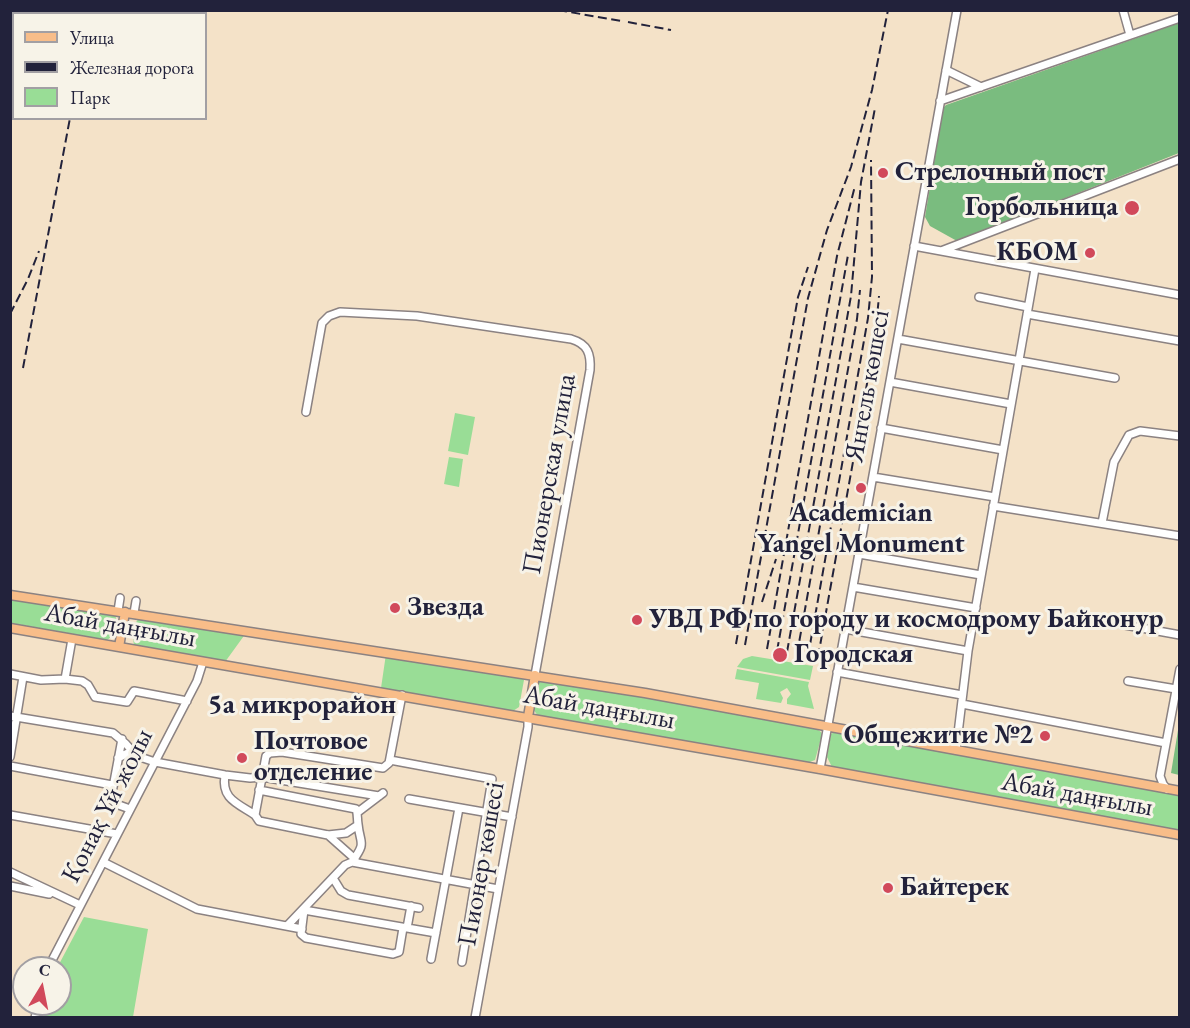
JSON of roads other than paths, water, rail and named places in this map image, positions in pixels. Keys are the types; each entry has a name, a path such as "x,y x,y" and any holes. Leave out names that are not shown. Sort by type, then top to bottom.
{"main road":[{"name":"Абай даңғылы","path":"10,595 645,693 1179,791"},
{"path":"119,647 126,612"},
{"name":"Абай даңғылы","path":"10,628 528,717 1179,835"},
{"name":"Пионерская улица","path":"528,717 535,675"}],"street":[{"name":"Янгель көшесі","path":"820,769 957,10"},
{"path":"1123,10 1130,35"},
{"path":"940,101 1179,18"},
{"path":"946,70 981,87"},
{"path":"941,251 1179,159"},
{"path":"914,246 1179,295"},
{"path":"956,750 968,651 1035,269"},
{"path":"979,297 1028,310 1179,341"},
{"name":"Пионерская улица","path":"306,412 322,324 328,316 340,312 441,319 571,339 588,349 591,361 590,370 535,675"},
{"path":"898,339 1115,378"},
{"path":"890,382 1011,404"},
{"path":"882,428 1003,450"},
{"path":"1102,523 1114,462 1129,435 1140,431 1179,436"},
{"path":"873,477 995,497"},
{"path":"993,506 1179,536"},
{"path":"859,554 981,575"},
{"path":"853,587 976,608"},
{"path":"120,598 126,612 136,601"},
{"path":"1114,623 1179,635"},
{"path":"845,629 968,651"},
{"path":"65,679 72,639"},
{"name":"Қонақ Үй жолы","path":"54,956 187,701 203,662"},
{"path":"1167,789 1161,776 1179,669"},
{"path":"837,672 962,695"},
{"path":"10,674 53,680 65,679 88,685 95,697 127,702 134,691 187,701"},
{"path":"10,758 14,717 23,677"},
{"path":"1128,681 1176,689"},
{"path":"255,815 266,756 270,753 383,768 386,766 390,760 402,695"},
{"path":"962,704 1166,744"},
{"path":"14,717 113,733 122,739 135,754"},
{"name":"Пионер көшесі","path":"474,1017 512,817 528,717"},
{"path":"122,739 111,798 112,802 130,809"},
{"path":"118,758 128,753 155,762 225,775 262,777 381,794 358,812"},
{"path":"390,760 492,778 462,962"},
{"path":"10,766 112,785"},
{"path":"225,775 223,786 225,793 255,815 262,823 328,835 346,833 358,825"},
{"path":"259,790 354,808 358,812 358,825 363,841 361,850 354,860 345,865 287,926"},
{"path":"409,799 512,817"},
{"path":"431,959 459,808"},
{"path":"10,815 117,834"},
{"path":"328,835 354,860 498,889"},
{"path":"103,862 187,905 207,912 302,928"},
{"path":"10,872 80,906"},
{"path":"304,910 301,934 306,938 393,954 399,952 405,928 415,907 348,895 341,891 333,878"},
{"path":"10,886 57,895"},
{"path":"304,910 436,933"}],"railway":[{"path":"558,10 621,21"},
{"path":"745,645 808,298 827,230 851,167 872,90 888,10"},
{"path":"628,22 671,30"},
{"path":"787,652 851,296 861,182 875,108"},
{"path":"23,368 70,120"},
{"path":"808,656 868,318 872,277 871,160"},
{"path":"767,649 837,256 855,186"},
{"path":"10,314 39,251"},
{"path":"777,651 848,255"},
{"path":"736,644 798,297 808,267"},
{"path":"797,654 857,319 860,290"},
{"path":"818,657 875,339 879,296"},
{"path":"762,602 776,559"}],"place":[{"name":"Стрелочный пост","path":"883,173"},
{"name":"Горбольница","path":"1132,208"},
{"name":"КБОМ","path":"1090,253"},
{"name":"Academician Yangel Monument","path":"861,488"},
{"name":"Звезда","path":"395,608"},
{"name":"УВД РФ по городу и космодрому Байконур","path":"637,620"},
{"name":"Городская","path":"780,655"},
{"name":"Общежитие №2","path":"1045,736"},
{"name":"Почтовое отделение","path":"242,758"},
{"name":"Байтерек","path":"888,888"}],"district":[{"name":"5а микрорайон","path":"302,705"}]}
